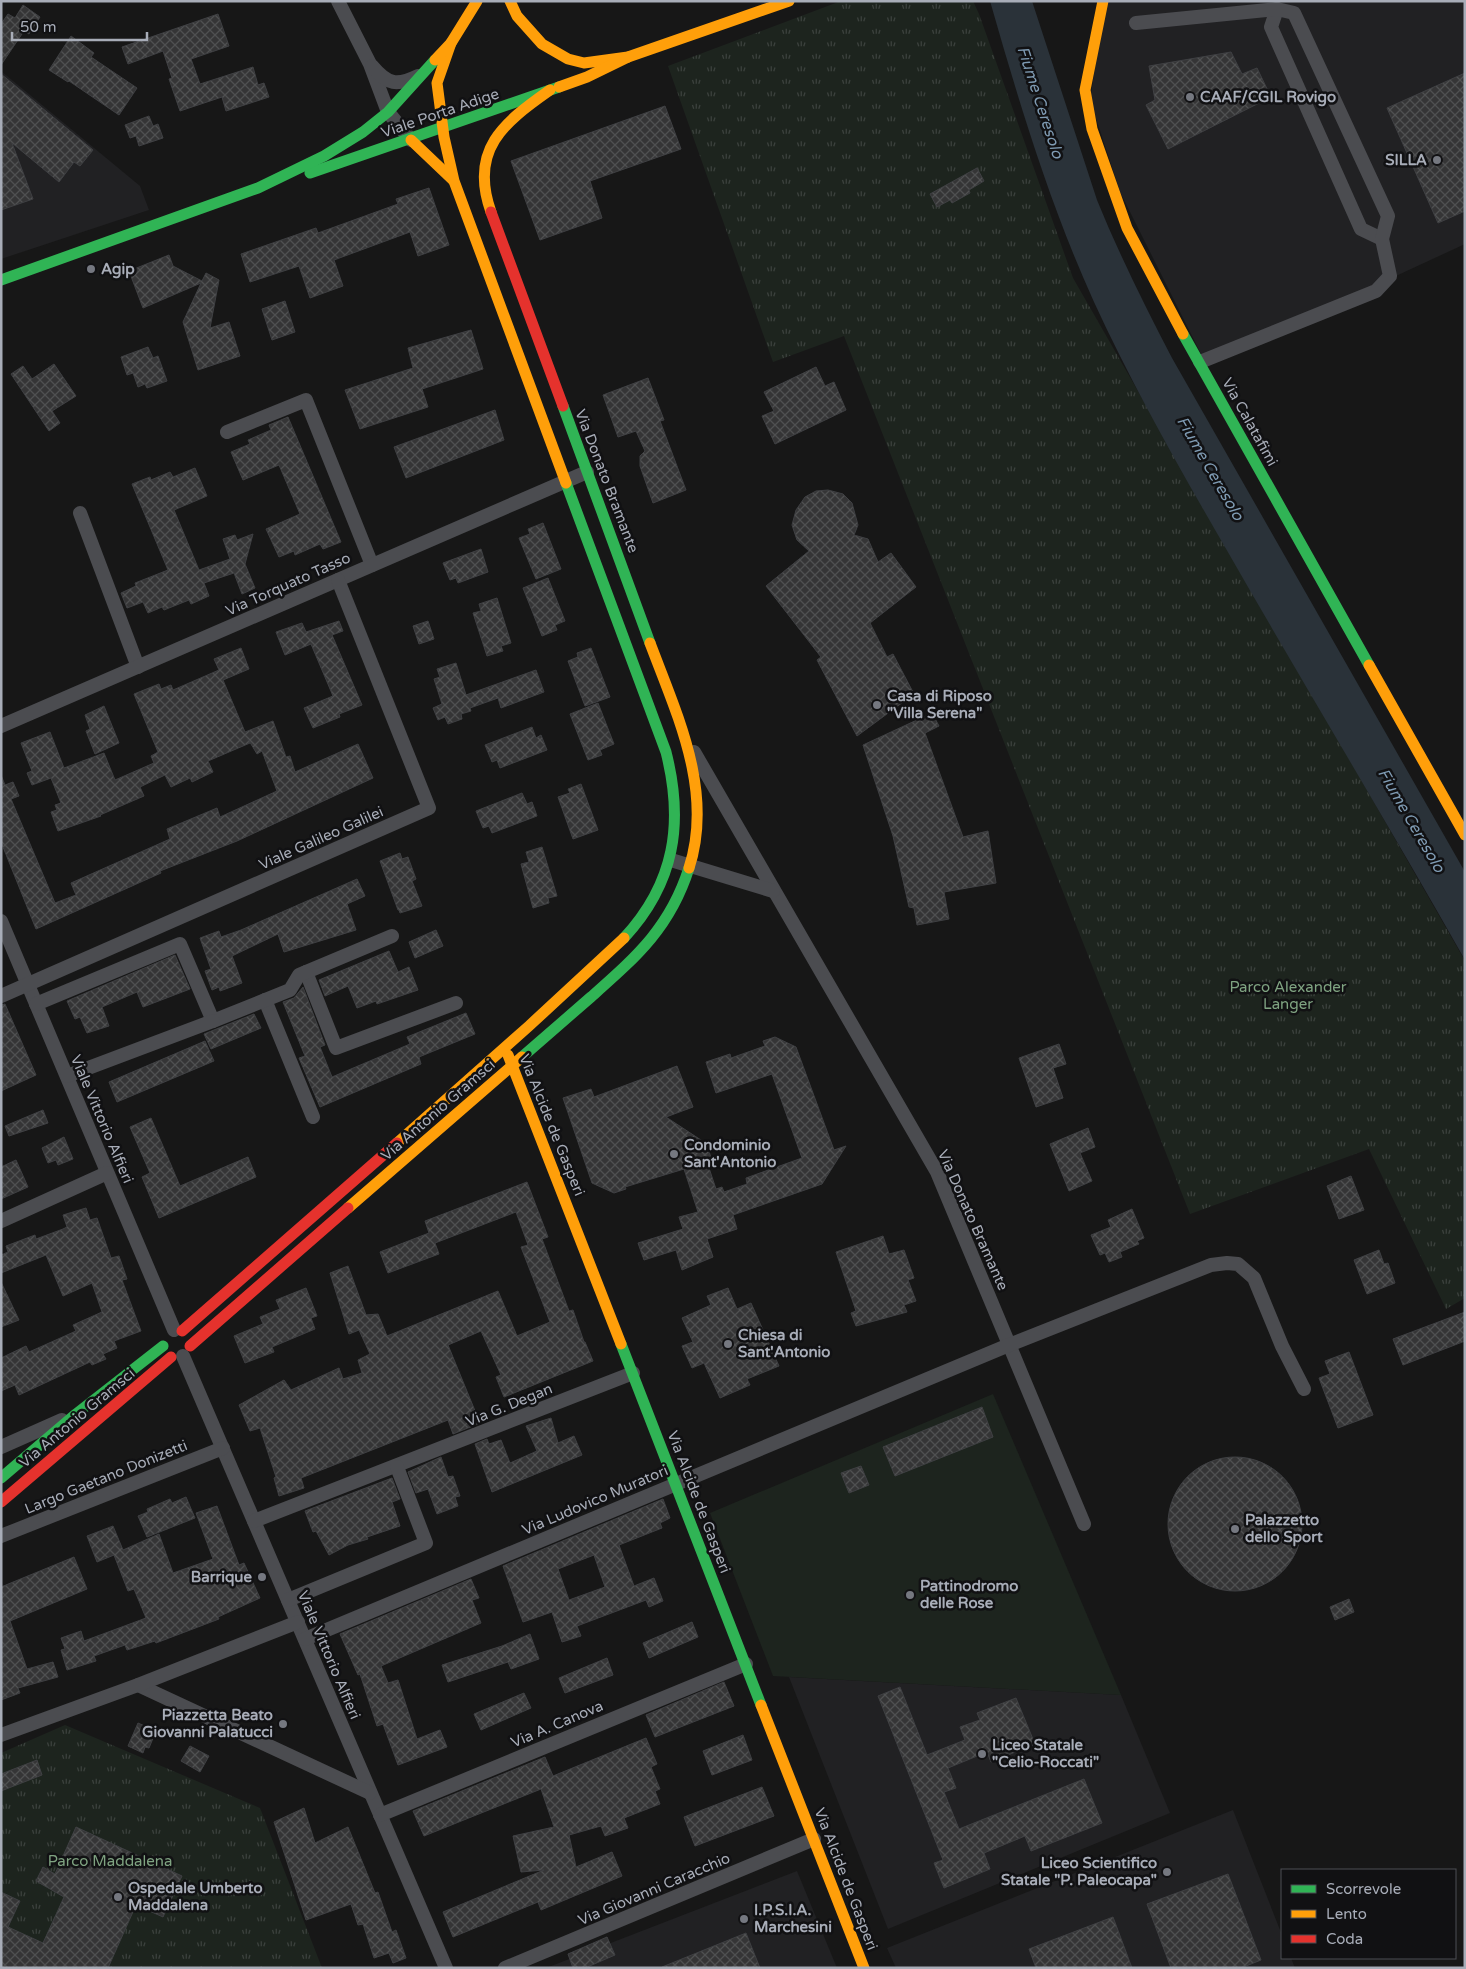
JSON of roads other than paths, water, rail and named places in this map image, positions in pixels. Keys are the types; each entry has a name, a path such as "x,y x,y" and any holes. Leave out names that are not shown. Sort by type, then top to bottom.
{"street":[{"path":"338,1 370,64 388,112 417,147 439,164 454,181"},
{"name":"Viale Porta Adige","path":"258,188 324,156 363,132 388,112 451,44 477,1"},
{"name":"Viale Porta Adige","path":"510,1 517,16 528,30 542,44 568,59 584,63 628,57"},
{"name":"Viale Porta Adige","path":"1,280 258,188 318,171 411,140 587,77 628,57 789,1"},
{"name":"Via Calatafimi","path":"1103,1 1085,90 1092,129 1127,228 1174,318 1465,835"},
{"path":"1136,23 1277,9 1294,13 1388,216 1382,239 1390,276 1376,291 1200,362"},
{"path":"1277,9 1271,27 1360,229 1382,239"},
{"path":"451,44 437,83 443,128 454,181 566,480"},
{"path":"370,64 380,76 393,82 404,83 421,75"},
{"name":"Via Donato Bramante","path":"550,90 507,122 496,136 484,164 483,177 488,209 684,734 937,1172 1084,1524"},
{"path":"228,432 306,400 372,565"},
{"name":"Via Torquato Tasso","path":"1,726 587,472"},
{"name":"Via Antonio Gramsci","path":"178,1330 504,1048 627,936 646,913 655,897 671,860 676,835 675,789 666,752 566,480"},
{"path":"80,513 138,667"},
{"name":"Viale Galileo Galilei","path":"1,996 429,808 338,580"},
{"name":"Via Antonio Gramsci","path":"1,1502 182,1353 513,1066 646,947 667,919 691,866 696,841 698,807 693,765 684,734"},
{"path":"671,860 773,891"},
{"name":"Viale Vittorio Alfieri","path":"1,922 107,1173 178,1330"},
{"path":"66,1076 290,990 300,975 392,936"},
{"path":"36,1004 180,944 213,1021"},
{"path":"306,972 336,1048 456,1003"},
{"path":"266,1000 313,1117"},
{"name":"Via Alcide de Gasperi","path":"504,1048 513,1066 864,1968"},
{"path":"1,1221 107,1173"},
{"name":"Via Ludovico Muratori","path":"304,1639 1009,1345 1211,1265 1227,1262 1238,1264 1254,1278 1282,1346 1304,1389"},
{"path":"178,1330 189,1337 182,1353 167,1354 162,1346 162,1342 166,1334 178,1330"},
{"name":"Via Antonio Gramsci","path":"1,1478 76,1414 162,1346"},
{"name":"Viale Vittorio Alfieri","path":"182,1353 446,1968"},
{"name":"Via G. Degan","path":"254,1521 397,1467 633,1373"},
{"path":"1,1447 76,1414"},
{"name":"Largo Gaetano Donizetti","path":"1,1536 223,1448"},
{"path":"288,1600 426,1543 397,1467"},
{"path":"1,1735 298,1622"},
{"name":"Via A. Canova","path":"380,1816 746,1664"},
{"path":"138,1684 370,1793"},
{"name":"Via Giovanni Caracchio","path":"506,1968 814,1840"}],"water":[{"name":"Fiume Ceresolo","path":"990,1 1032,1 1097,200 1142,299 1172,358 1465,872 1465,960 1193,492 1109,334 1078,265 1049,191 1012,77"}],"place":[{"name":"CAAF/CGIL Rovigo","path":"1190,97"},
{"name":"SILLA","path":"1437,160"},
{"name":"Agip","path":"91,269"},
{"name":"Casa di Riposo \"Villa Serena\"","path":"877,705"},
{"name":"Condominio Sant'Antonio","path":"674,1154"},
{"name":"Chiesa di Sant'Antonio","path":"728,1344"},
{"name":"Palazzetto dello Sport","path":"1235,1529"},
{"name":"Barrique","path":"262,1577"},
{"name":"Pattinodromo delle Rose","path":"910,1595"},
{"name":"Piazzetta Beato Giovanni Palatucci","path":"283,1724"},
{"name":"Liceo Statale \"Celio-Roccati\"","path":"982,1754"},
{"name":"Liceo Scientifico Statale \"P. Paleocapa\"","path":"1167,1872"},
{"name":"Ospedale Umberto Maddalena","path":"118,1897"},
{"name":"I.P.S.I.A. Marchesini","path":"744,1919"}],"park label":[{"name":"Parco Alexander Langer","path":"1288,996"},
{"name":"Parco Maddalena","path":"110,1861"}]}
